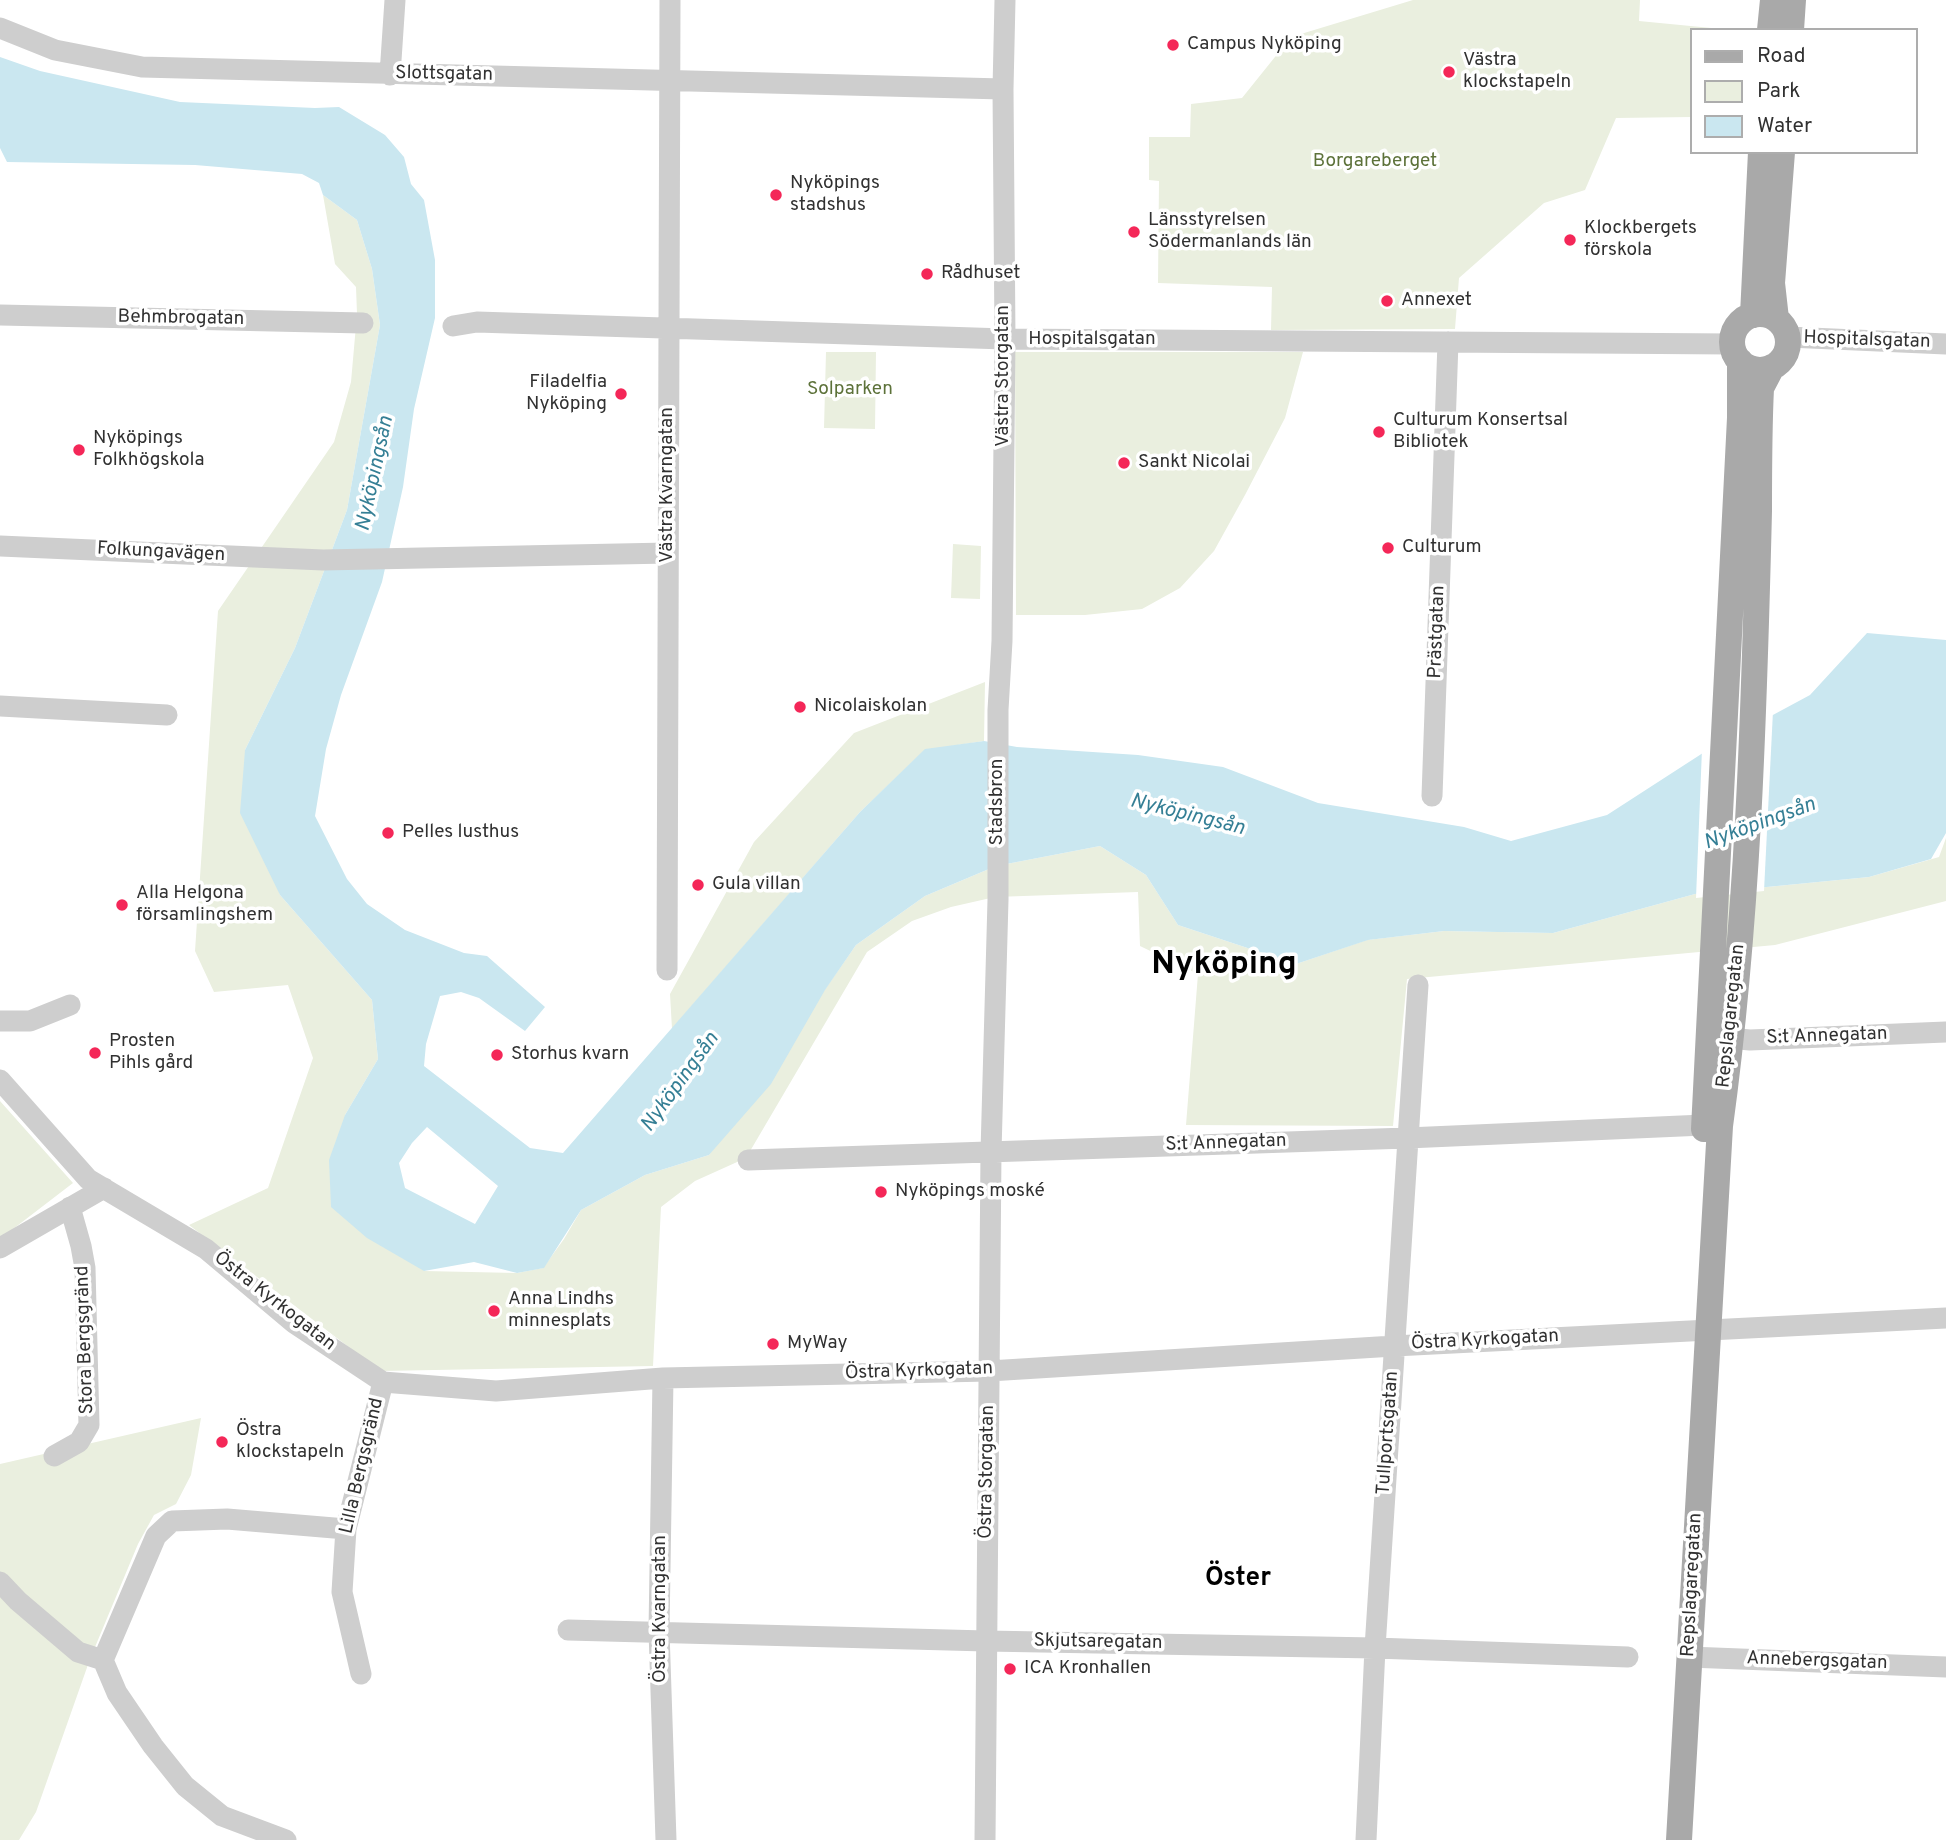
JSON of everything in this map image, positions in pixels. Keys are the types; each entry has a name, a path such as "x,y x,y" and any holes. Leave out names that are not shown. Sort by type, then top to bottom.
{"main road":[{"path":"1770,28 1773,0"},
{"path":"1791,28 1793,0"},
{"path":"1761,154 1772,323 1788,346 1785,355 1772,367 1761,370 1749,368 1736,353 1737,325 1744,318 1772,323"},
{"path":"1772,323 1772,283 1782,154"},
{"name":"Repslagaregatan","path":"1679,1840 1720,1126 1720,1037 1714,914 1741,398 1736,353"},
{"name":"Repslagaregatan","path":"1707,1329 1704,1125 1743,913 1761,388 1772,367"}],"street":[{"path":"390,75 395,0"},
{"name":"Västra Kvarngatan","path":"667,970 670,0"},
{"name":"Västra Storgatan","path":"998,710 1002,641 1005,340 1005,0"},
{"name":"Slottsgatan","path":"0,28 55,50 142,67 1003,89"},
{"name":"Behmbrogatan","path":"0,315 363,323"},
{"name":"Hospitalsgatan","path":"453,326 477,323 1005,340 1448,342 1736,353"},
{"name":"Hospitalsgatan","path":"1772,323 1946,344"},
{"name":"Prästgatan","path":"1432,796 1448,342"},
{"name":"Folkungavägen","path":"0,546 323,559 668,553"},
{"path":"0,706 167,715"},
{"name":"Stadsbron","path":"998,710 998,894"},
{"name":"Östra Storgatan","path":"985,1840 990,1152 998,894"},
{"name":"Tullportsgatan","path":"1366,1840 1375,1648 1418,985"},
{"path":"0,1021 30,1021 70,1005"},
{"name":"S:t Annegatan","path":"1720,1037 1750,1040 1946,1032"},
{"name":"Östra Kyrkogatan","path":"0,1080 89,1179 206,1249 294,1323 383,1382 496,1391 663,1378 989,1371 1394,1346 1946,1318"},
{"name":"S:t Annegatan","path":"748,1160 1407,1138 1704,1125"},
{"path":"0,1248 104,1188"},
{"name":"Stora Bergsgränd","path":"54,1456 79,1442 89,1425 85,1268 70,1207"},
{"name":"Östra Kvarngatan","path":"663,1378 659,1631 666,1840"},
{"name":"Lilla Bergsgränd","path":"361,1674 342,1592 346,1530 383,1382"},
{"path":"286,1840 222,1816 185,1786 153,1746 117,1693 103,1660 156,1536 172,1521 227,1519 346,1530"},
{"path":"0,1582 18,1601 78,1652 103,1660"},
{"name":"Skjutsaregatan","path":"568,1630 986,1642 1375,1648 1628,1657"},
{"name":"Annebergsgatan","path":"1689,1657 1946,1667"}],"green space":[{"name":"Borgareberget","path":"1413,0 1640,0 1639,21 1711,28 1690,28 1690,117 1616,118 1585,190 1544,203 1459,278 1455,329 1271,330 1272,287 1158,283 1159,181 1149,180 1149,137 1190,137 1191,104 1242,98 1291,37"},
{"path":"323,195 357,220 372,269 380,325 347,510 295,648 245,750 280,895 372,1000 378,1059 345,1115 424,1271 517,1273 543,1268 581,1210 645,1175 709,1155 856,945 925,896 996,866 1100,846 1146,875 1178,925 1296,964 1367,940 1444,931 1553,933 1695,894 1869,877 1939,857 1946,838 1946,901 1775,945 1407,979 1393,1126 1186,1125 1198,974 1140,946 1138,892 995,897 951,907 912,921 867,952 746,1158 695,1181 661,1207 653,1366 380,1371 189,1225 268,1188 313,1058 288,985 214,992 195,951 218,611 334,442 351,382 357,314 356,287 335,264"},
{"name":"Solparken","path":"826,352 876,352 875,429 824,428"},
{"path":"1015,352 1303,352 1285,418 1245,495 1214,551 1180,588 1142,609 1085,615 1016,615"},
{"path":"953,544 981,546 980,599 951,598"},
{"path":"985,682 984,741 925,750 860,812 672,1029 670,994 754,842 854,733"},
{"path":"0,1101 73,1183 0,1239"},
{"path":"201,1418 191,1475 176,1504 154,1515 138,1544 90,1659 36,1812 19,1840 0,1840 0,1464"}],"water":[{"name":"Nyköpingsån","path":"0,57 40,71 180,102 339,107 385,135 404,157 411,184 424,200 435,260 435,318 414,409 403,487 382,582 341,695 326,749 315,816 347,879 367,904 405,930 464,953 487,956 545,1007 525,1031 479,998 461,992 440,996 426,1044 424,1066 530,1148 563,1153 860,812 925,749 984,741 1017,747 1138,755 1223,767 1318,803 1464,827 1511,841 1607,815 1706,751 1810,695 1867,633 1946,640 1946,833 1931,859 1869,877 1695,894 1553,933 1444,931 1368,940 1296,964 1178,925 1146,875 1100,846 996,866 925,896 856,945 825,990 771,1084 709,1155 645,1175 581,1210 544,1268 517,1273 474,1262 424,1271 367,1238 331,1207 329,1160 345,1115 378,1059 372,1000 280,895 240,813 245,750 295,648 347,510 380,325 372,269 357,220 323,195 319,183 302,174 195,165 7,162 0,148","holes":["427,1127 498,1186 475,1224 405,1188 399,1163"]}],"pier":[{"path":"1773,711 1764,891 1696,898 1702,749"}],"place":[{"name":"Campus Nyköping","path":"1173,45"},
{"name":"Västra klockstapeln","path":"1449,72"},
{"name":"Nyköpings stadshus","path":"776,195"},
{"name":"Länsstyrelsen Södermanlands län","path":"1134,232"},
{"name":"Klockbergets förskola","path":"1570,240"},
{"name":"Rådhuset","path":"927,274"},
{"name":"Annexet","path":"1387,301"},
{"name":"Filadelfia Nyköping","path":"621,394"},
{"name":"Culturum Konsertsal Bibliotek","path":"1379,432"},
{"name":"Nyköpings Folkhögskola","path":"79,450"},
{"name":"Sankt Nicolai","path":"1124,463"},
{"name":"Culturum","path":"1388,548"},
{"name":"Nicolaiskolan","path":"800,707"},
{"name":"Pelles lusthus","path":"388,833"},
{"name":"Gula villan","path":"698,885"},
{"name":"Alla Helgona församlingshem","path":"122,905"},
{"name":"Prosten Pihls gård","path":"95,1053"},
{"name":"Storhus kvarn","path":"497,1055"},
{"name":"Nyköpings moské","path":"881,1192"},
{"name":"Anna Lindhs minnesplats","path":"494,1311"},
{"name":"MyWay","path":"773,1344"},
{"name":"Östra klockstapeln","path":"222,1442"},
{"name":"ICA Kronhallen","path":"1010,1669"}],"district":[{"name":"Nyköping","path":"1224,966"},
{"name":"Öster","path":"1238,1580"}]}
